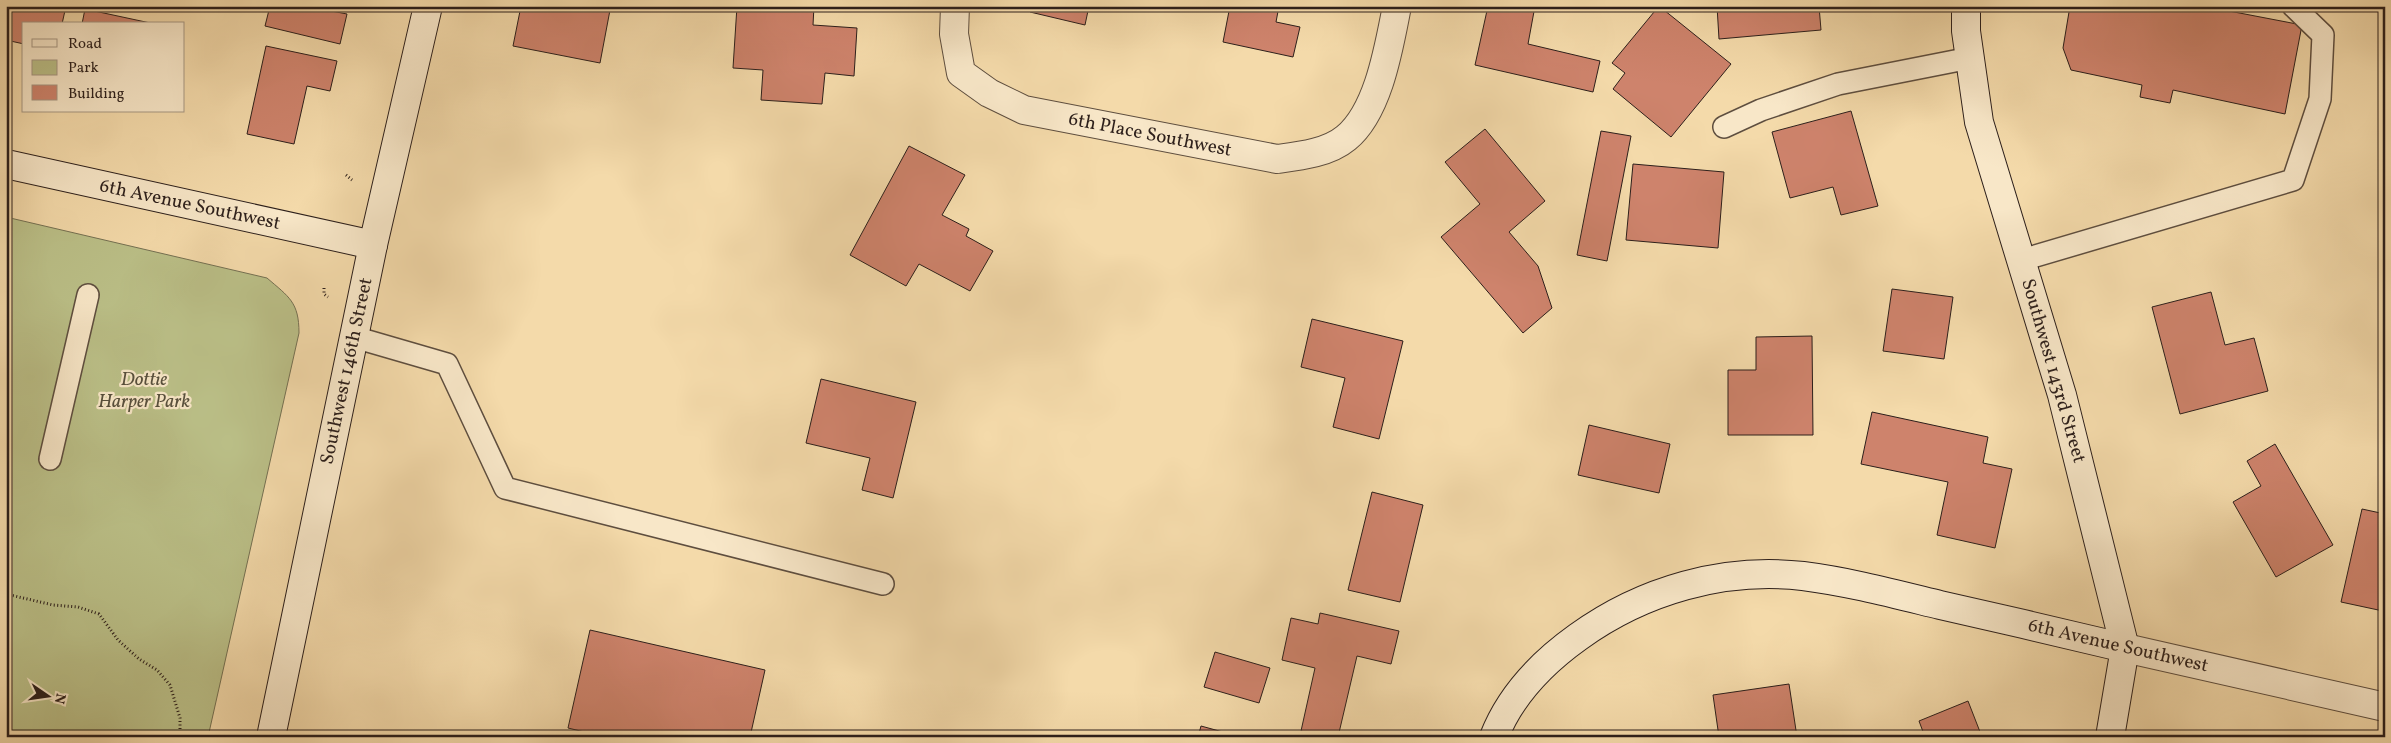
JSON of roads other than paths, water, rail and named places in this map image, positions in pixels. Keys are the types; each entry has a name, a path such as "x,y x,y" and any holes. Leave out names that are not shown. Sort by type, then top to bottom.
{"street":[{"name":"Southwest 146th Street","path":"271,737 373,245 428,6"},
{"name":"6th Place Southwest","path":"955,6 954,34 961,73 989,93 1024,110 1277,159 1314,154 1346,138 1372,104 1397,6"},
{"name":"Southwest 143rd Street","path":"1966,6 1970,58 1979,122 2062,395 2125,648 2110,737"},
{"name":"6th Avenue Southwest","path":"6,164 373,245"},
{"name":"6th Avenue Southwest","path":"1494,737 1515,700 1543,665 1595,624 1631,605 1673,589 1717,578 1763,575 1802,576 1852,584 2385,707"}],"lane":[{"path":"2022,260 2293,180 2320,99 2323,35 2293,6"},
{"path":"1724,127 1761,110 1838,84 1970,58"},
{"path":"50,459 88,294"},
{"path":"354,337 448,364 505,488 884,584"}],"park label":[{"name":"Dottie Harper Park","path":"144,391"}]}
